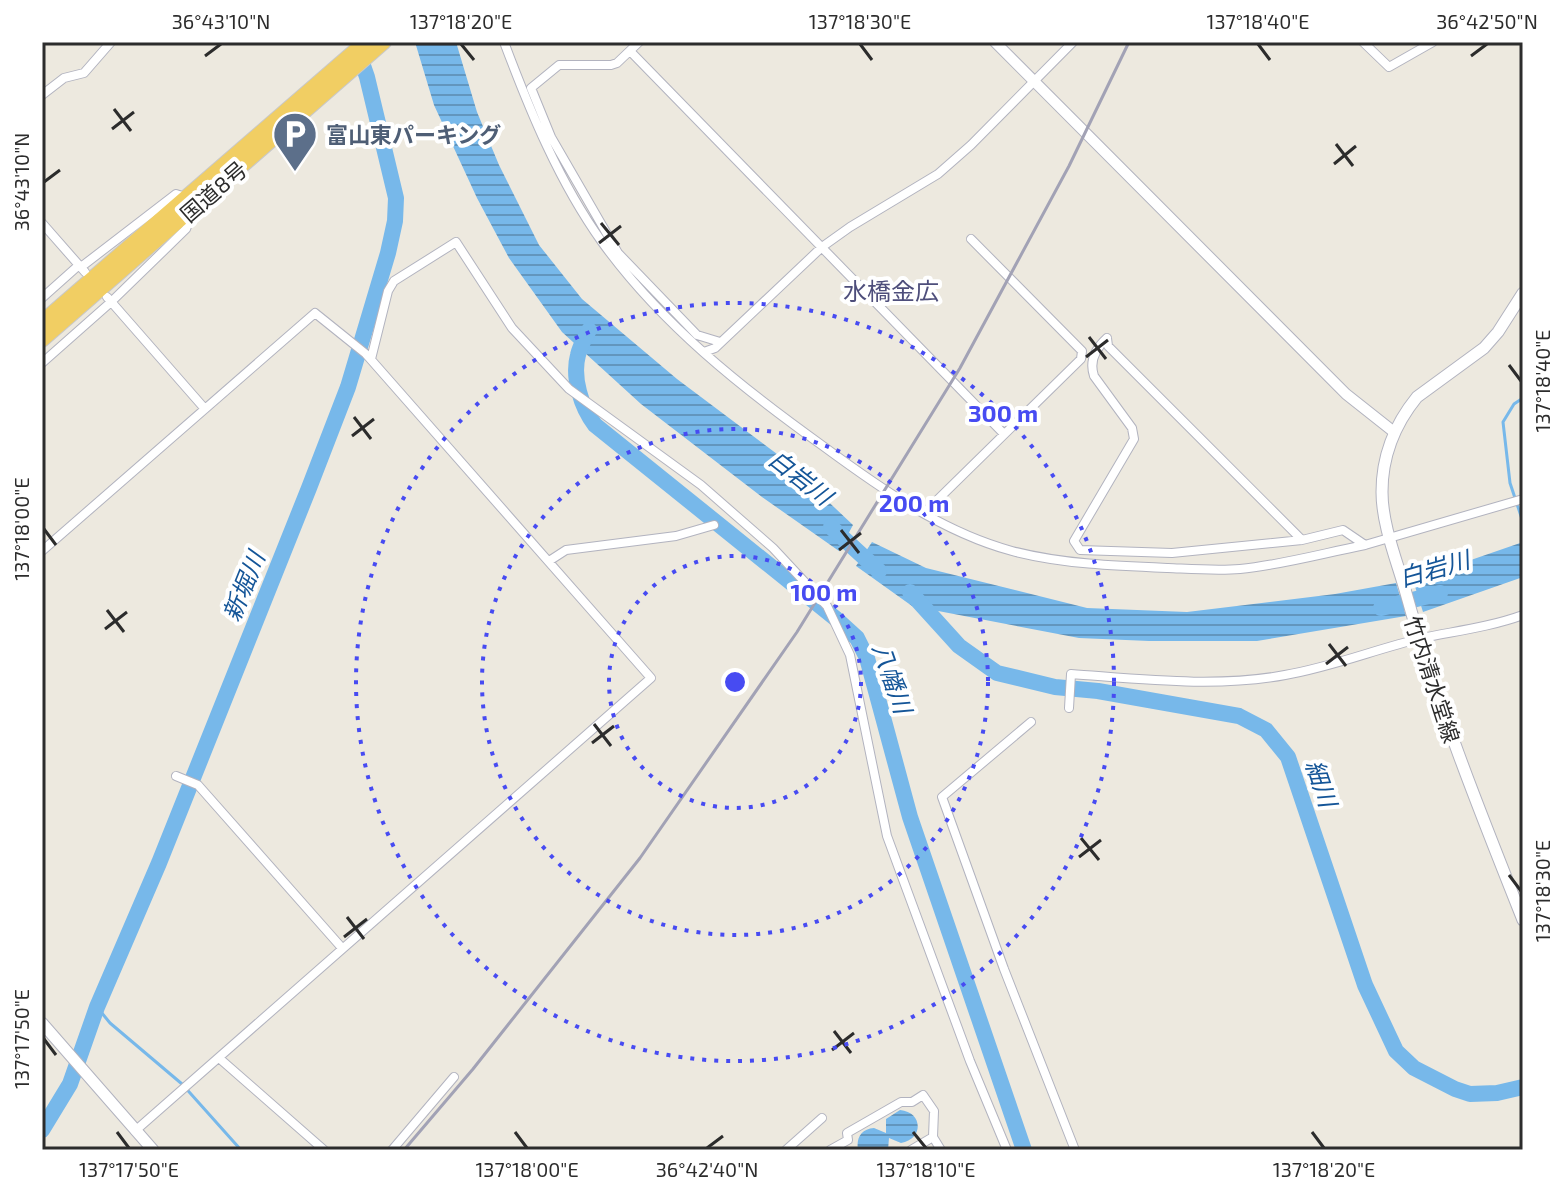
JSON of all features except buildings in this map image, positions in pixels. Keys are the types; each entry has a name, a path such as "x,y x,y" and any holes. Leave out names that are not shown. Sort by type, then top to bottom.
{"highway":[{"name":"国道8号","path":"347,66 365,42"},
{"name":"国道8号","path":"42,322 189,203 347,66 384,42"},
{"name":"国道8号","path":"42,340 189,203"}],"main road":[{"name":"竹内清水堂線","path":"1523,293 1484,348 1417,397 1394,432 1384,466 1382,494 1391,539 1419,639 1462,767 1523,920"},
{"path":"42,1023 153,1150"}],"street":[{"path":"42,95 64,78 84,73 111,42"},
{"path":"504,42 550,152 600,240 629,276 704,352 779,414 847,464 924,513 982,541 1014,551 1102,566 1239,569 1391,539 1523,499"},
{"path":"639,42 611,65 559,65 531,88 551,137 618,253 697,335 720,342"},
{"path":"995,42 1346,394 1394,432"},
{"path":"704,352 715,348 822,247 938,174 1073,42"},
{"path":"1363,42 1389,67 1433,42"},
{"path":"630,51 1004,434"},
{"path":"42,298 176,194 189,203 186,229 42,363"},
{"path":"42,223 82,268"},
{"path":"924,513 1081,359 1082,351 971,239"},
{"path":"368,356 394,281 456,242 512,328 569,389 701,485 773,548 827,606 850,655 887,836 970,1061 1007,1150"},
{"path":"109,300 205,409"},
{"path":"42,551 315,313 368,356 651,678 135,1131"},
{"path":"1302,540 1108,346 1107,338 1100,344 1091,368 1132,428 1134,439 1074,541 1080,550 1172,553 1302,540 1343,530 1365,545"},
{"path":"549,561 566,550 676,536 714,525"},
{"path":"1069,708 1071,674 1173,680 1284,676 1419,639 1502,623 1523,615"},
{"path":"1031,722 942,797 1004,969 1075,1150"},
{"path":"176,776 198,785 342,948"},
{"path":"219,1058 320,1149"},
{"path":"392,1150 454,1077"},
{"path":"854,1150 847,1133 901,1102 912,1102 923,1095 934,1111 933,1137 941,1150"},
{"path":"786,1150 822,1118"},
{"path":"911,1150 933,1137"},
{"path":"830,1150 848,1140"}],"water":[{"path":"415,42 456,42 477,112 499,165 539,245 582,299 677,379 781,457 853,525 839,551 762,497 641,404 562,332 509,258 477,198 434,105"},
{"path":"872,542 926,568 1087,608 1187,612 1335,594 1396,583 1406,616 1257,641 1079,638 912,606 856,566"},
{"path":"1523,542 1523,577 1423,612 1413,580"},
{"path":"900,1110 913,1115 918,1126 909,1141 901,1143 889,1138 888,1150 858,1150 863,1132 874,1128 886,1133 886,1119"}],"waterway":[{"name":"新堀川","path":"42,1130 70,1084 97,1007 159,863 309,488 348,387 388,253 396,198 358,51"},
{"name":"八幡川","path":"589,330 579,352 576,373 582,401 595,425 857,638 867,658 910,817 1024,1150"},
{"path":"1523,398 1514,404 1503,422 1510,483 1523,522"},
{"name":"白岩川","path":"831,527 879,571"},
{"name":"細川","path":"910,592 959,646 997,673 1055,687 1098,691 1239,716 1266,730 1288,757 1365,985 1396,1051 1414,1068 1470,1094 1497,1093 1523,1087"},
{"name":"白岩川","path":"1381,608 1440,593"},
{"path":"97,1007 110,1023 182,1084 241,1150"}],"railway":[{"path":"404,1150 473,1069 640,858 797,632 960,368 1069,166 1129,42"}],"place":[{"name":"富山東パーキング","path":"295,173"}],"district":[{"name":"水橋金広","path":"891,290"}]}
